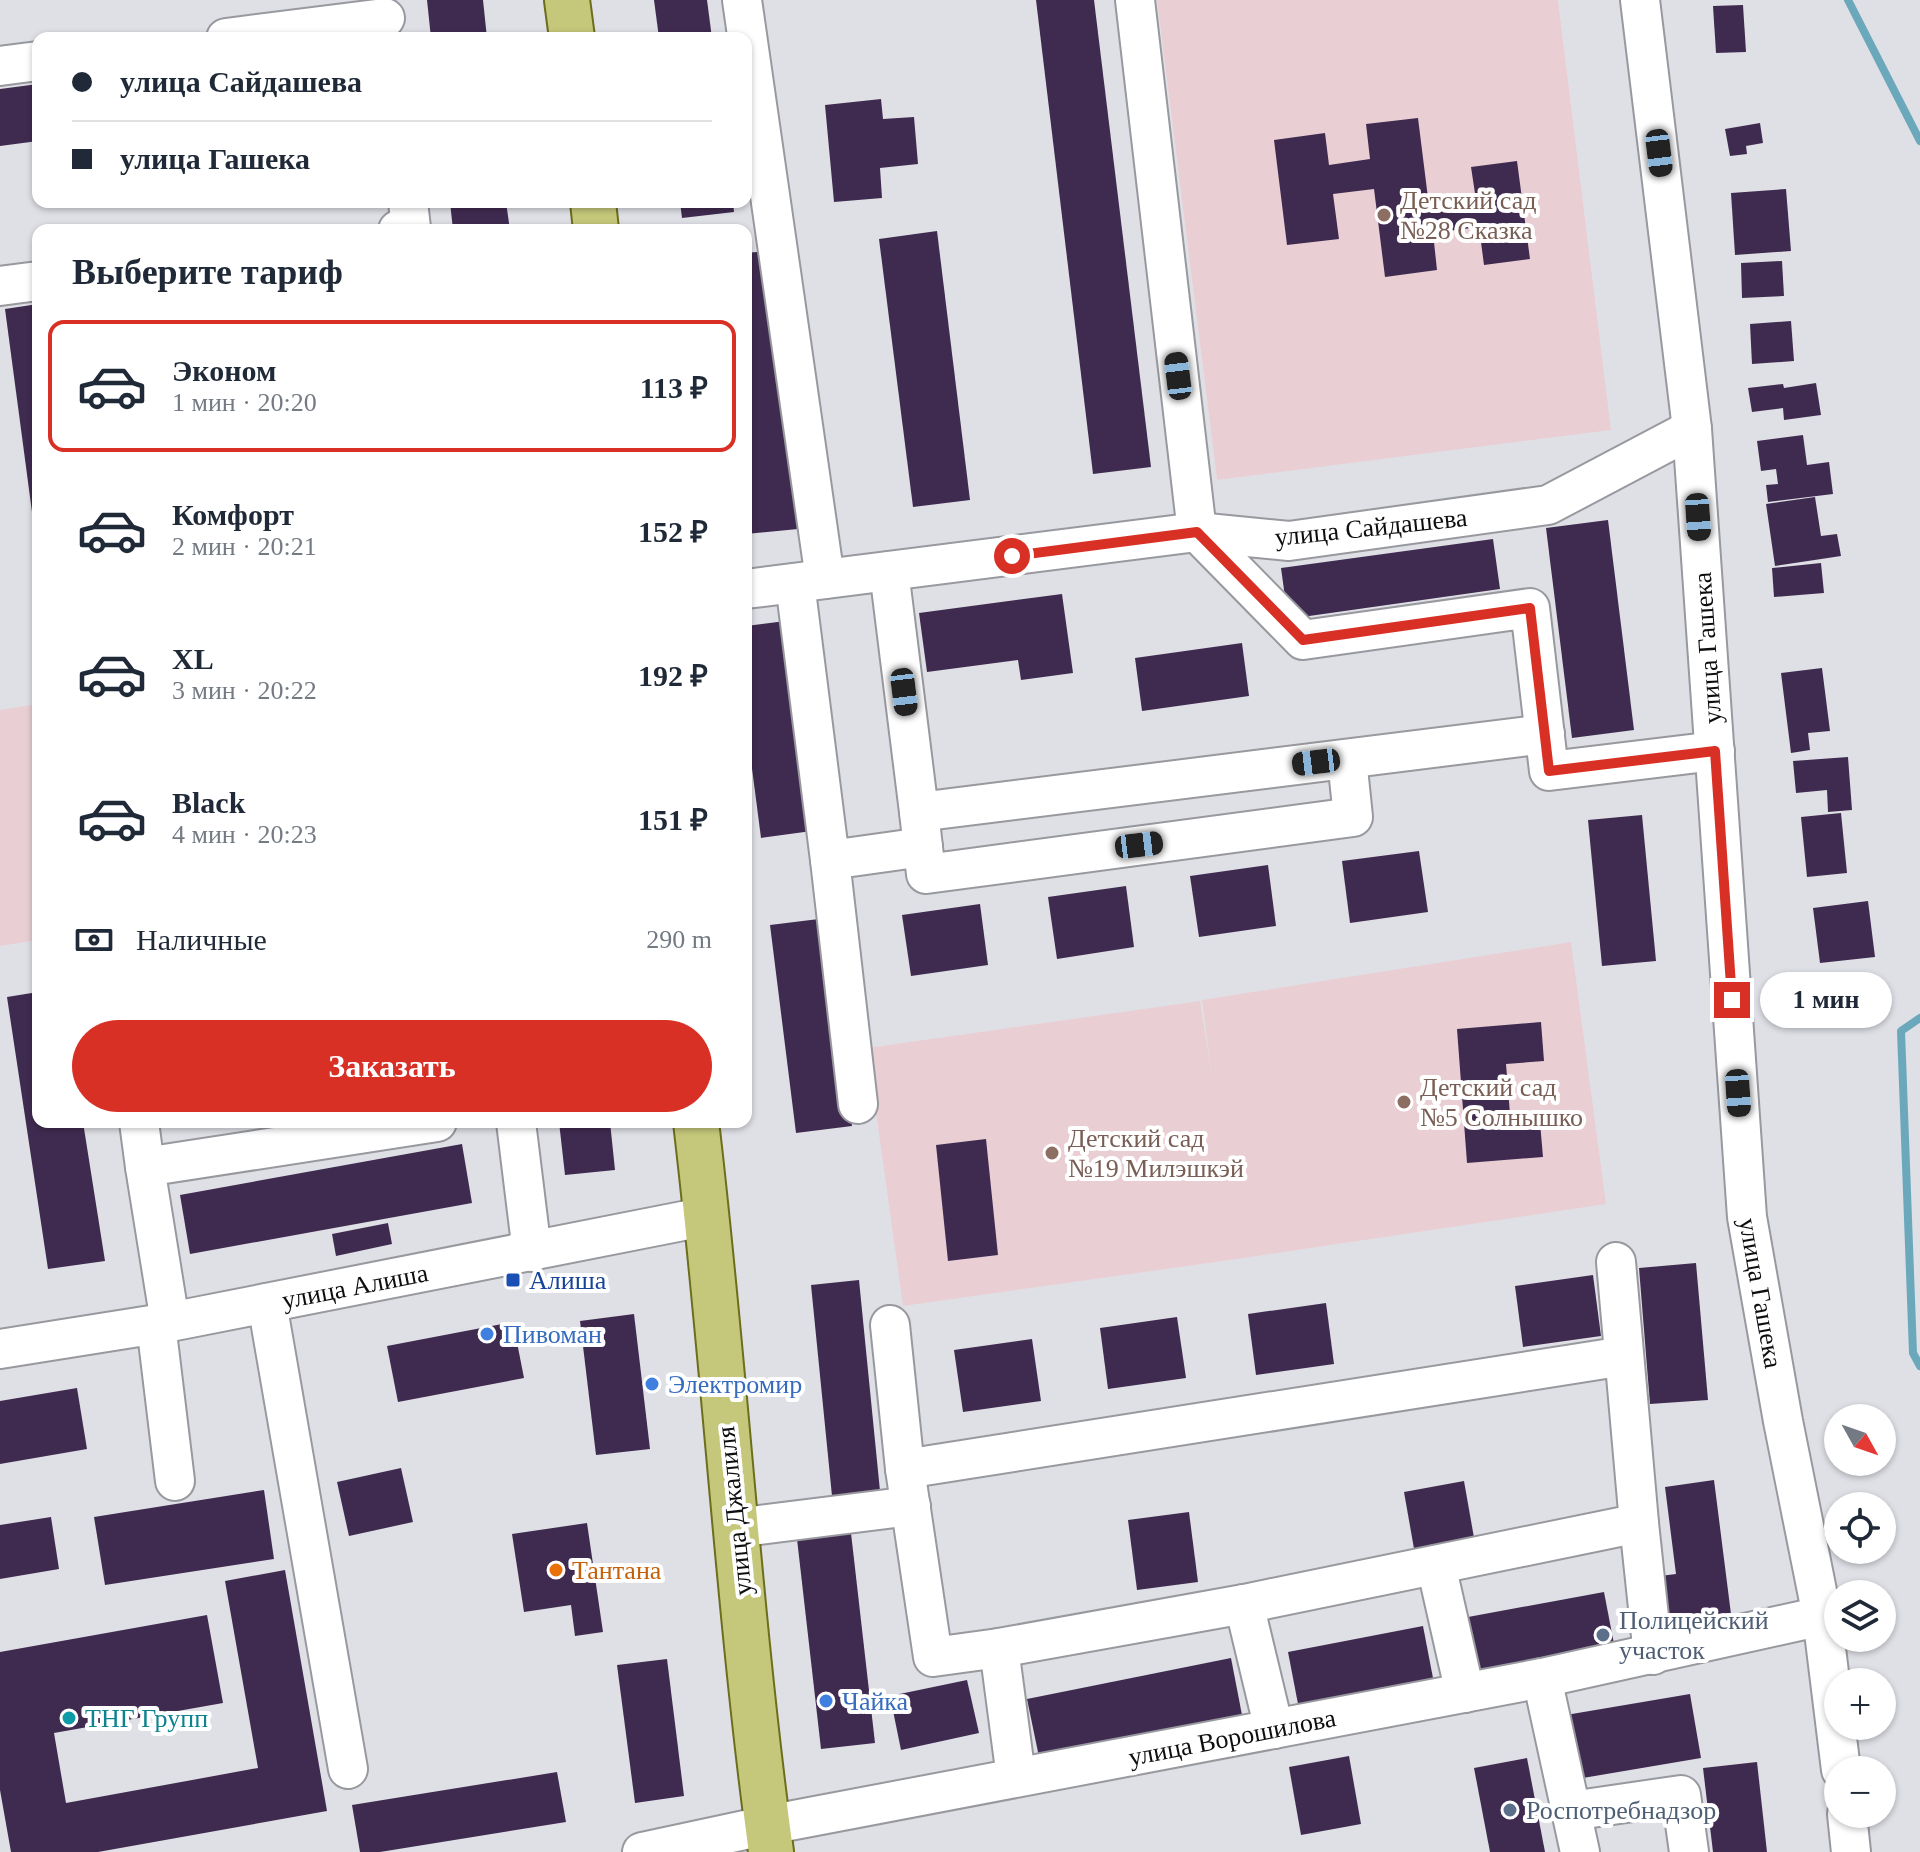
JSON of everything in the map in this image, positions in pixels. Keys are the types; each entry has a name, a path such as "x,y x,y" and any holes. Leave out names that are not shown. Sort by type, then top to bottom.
{"main road":[{"path":"567,0 571,32"},
{"name":"улица Джалиля","path":"697,1128 708,1216 735,1528 770,1838"}],"street":[{"path":"742,0 746,32"},
{"path":"1135,0 1197,532 1303,640 1530,608 1549,771 1715,751"},
{"name":"улица Гашека","path":"1640,0 1692,429 1747,1217 1822,1616 1839,1756"},
{"path":"276,32 385,19"},
{"path":"0,66 32,62"},
{"path":"752,85 810,581 830,860 858,1104"},
{"path":"0,286 32,282"},
{"name":"улица Сайдашева","path":"752,588 1197,532 1289,541 1548,505 1692,429"},
{"path":"889,571 926,874 1353,817 1347,759"},
{"path":"830,860 921,830 1347,759 1545,734"},
{"path":"140,1128 163,1323 175,1481"},
{"path":"145,1167 398,1128"},
{"path":"517,1128 532,1252"},
{"name":"улица Алиша","path":"0,1349 163,1323 708,1216"},
{"path":"1616,1262 1653,1655"},
{"path":"267,1303 348,1769"},
{"path":"890,1325 905,1469 933,1657 1244,1604 1639,1523"},
{"path":"905,1469 1624,1356"},
{"path":"735,1528 911,1506"},
{"path":"1436,1565 1465,1693"},
{"path":"1244,1604 1274,1729"},
{"name":"улица Ворошилова","path":"642,1852 770,1838 1016,1777 1542,1678 1822,1616"},
{"path":"999,1648 1016,1777"},
{"path":"1542,1678 1580,1852"},
{"path":"1571,1811 1681,1795 1689,1852"},
{"path":"1848,1828 1851,1852"}],"shaded area":[{"name":"Детский сад №28 Сказка","path":"1157,0 1558,0 1611,430 1217,480"},
{"path":"32,705 32,941 0,946 0,710"},
{"path":"1571,942 1606,1204 903,1306 867,1048 1200,1001 1212,1077 1202,1000"}],"building":[{"path":"427,0 483,0 486,32 430,32"},
{"path":"654,0 707,0 711,32 658,32"},
{"path":"1036,0 1094,0 1151,467 1093,474"},
{"path":"1743,5 1746,52 1716,53 1713,6"},
{"path":"32,85 32,142 0,146 0,89"},
{"path":"881,99 883,119 914,117 918,164 880,168 882,198 834,202 825,105"},
{"path":"1418,118 1429,206 1476,200 1471,167 1517,161 1530,259 1484,265 1479,227 1433,233 1437,270 1385,277 1374,189 1333,194 1339,239 1287,245 1274,140 1325,133 1329,165 1370,159 1366,124"},
{"path":"1760,123 1763,143 1746,146 1747,154 1730,156 1725,129"},
{"path":"1786,189 1791,251 1735,255 1731,193"},
{"path":"451,208 507,208 509,224 452,224"},
{"path":"681,208 734,208 734,212 682,218"},
{"path":"937,231 970,500 913,507 879,239"},
{"path":"768,251 798,529 752,533 752,252"},
{"path":"1782,261 1784,296 1742,298 1741,263"},
{"path":"32,305 32,512 5,309"},
{"path":"1791,321 1794,361 1752,364 1750,324"},
{"path":"1816,383 1821,415 1784,420 1783,408 1752,412 1748,388 1783,384 1784,388"},
{"path":"1803,435 1807,465 1829,462 1833,494 1768,502 1766,485 1778,484 1776,469 1761,471 1757,441"},
{"path":"1815,497 1821,536 1837,534 1841,556 1775,566 1766,504"},
{"path":"1608,520 1634,730 1572,738 1546,528"},
{"path":"1493,539 1500,589 1288,619 1281,568"},
{"path":"1821,563 1824,593 1774,597 1772,568"},
{"path":"1062,594 1073,673 1021,680 1018,660 927,672 919,613"},
{"path":"793,620 819,830 761,838 752,768 752,625"},
{"path":"1242,643 1249,696 1142,711 1135,658"},
{"path":"1822,668 1830,731 1808,733 1810,750 1791,753 1781,673"},
{"path":"1848,757 1852,810 1828,812 1827,790 1796,793 1793,761"},
{"path":"1841,813 1847,873 1807,877 1801,817"},
{"path":"1642,815 1656,961 1602,966 1588,820"},
{"path":"1419,851 1428,912 1350,923 1342,861"},
{"path":"1268,865 1276,926 1199,937 1190,876"},
{"path":"1126,886 1134,947 1057,959 1048,897"},
{"path":"1868,901 1875,957 1820,963 1813,908"},
{"path":"980,904 988,965 911,976 902,915"},
{"path":"827,918 852,1126 796,1133 770,925"},
{"path":"32,993 32,1128 84,1128 105,1261 48,1269 7,997"},
{"path":"1541,1022 1544,1061 1506,1064 1510,1114 1539,1111 1543,1157 1467,1163 1457,1029"},
{"path":"560,1128 611,1128 615,1170 565,1175"},
{"path":"986,1139 998,1255 948,1261 936,1145"},
{"path":"462,1144 472,1203 190,1254 180,1195"},
{"path":"388,1223 392,1244 336,1256 332,1234"},
{"path":"1696,1263 1708,1400 1650,1404 1639,1268"},
{"path":"1593,1275 1601,1336 1523,1347 1515,1286"},
{"path":"859,1280 880,1491 832,1496 811,1285"},
{"path":"1326,1303 1334,1364 1256,1375 1248,1314"},
{"path":"634,1314 650,1449 596,1455 580,1321"},
{"path":"1177,1317 1186,1378 1108,1389 1100,1328"},
{"path":"513,1322 524,1378 398,1402 387,1346"},
{"path":"1032,1339 1041,1401 963,1412 954,1350"},
{"path":"77,1388 87,1449 0,1464 0,1401"},
{"path":"401,1468 413,1522 349,1536 337,1482"},
{"path":"1714,1480 1732,1622 1659,1631 1652,1577 1676,1574 1665,1487"},
{"path":"1464,1481 1476,1549 1416,1560 1404,1492"},
{"path":"264,1490 274,1559 105,1585 94,1517"},
{"path":"1189,1512 1198,1582 1137,1590 1128,1520"},
{"path":"51,1517 59,1569 0,1579 0,1525"},
{"name":"Тантана","path":"587,1523 603,1632 575,1636 571,1605 524,1612 512,1534"},
{"path":"851,1533 875,1743 821,1749 797,1539"},
{"name":"ТНГ Групп","path":"285,1570 327,1811 98,1852 11,1852 0,1790 0,1652 207,1615 223,1703 54,1733 66,1803 258,1768 225,1581"},
{"path":"1604,1592 1614,1644 1478,1670 1468,1617"},
{"path":"1423,1626 1433,1678 1298,1704 1288,1652"},
{"path":"1231,1658 1242,1715 1039,1757 1027,1699"},
{"path":"667,1659 684,1796 635,1803 617,1665"},
{"path":"967,1680 979,1733 901,1750 890,1696"},
{"path":"1690,1694 1701,1758 1571,1780 1560,1716"},
{"path":"1349,1756 1361,1824 1301,1835 1289,1767"},
{"name":"Роспотребнадзор","path":"1527,1758 1545,1852 1490,1852 1474,1768"},
{"path":"1757,1762 1767,1852 1713,1852 1703,1768"},
{"path":"557,1772 566,1822 380,1852 360,1852 352,1805"}],"waterway":[{"path":"1848,0 1920,141"},
{"path":"1920,1018 1901,1031 1913,1353 1920,1366"}],"place":[{"name":"Детский сад №28 Сказка","path":"1384,215"},
{"name":"Детский сад №5 Солнышко","path":"1404,1102"},
{"name":"Детский сад №19 Милэшкэй","path":"1052,1153"},
{"name":"Алиша","path":"513,1280"},
{"name":"Пивоман","path":"487,1334"},
{"name":"Электромир","path":"652,1384"},
{"name":"Тантана","path":"556,1570"},
{"name":"Полицейский участок","path":"1603,1635"},
{"name":"Чайка","path":"826,1701"},
{"name":"ТНГ Групп","path":"69,1718"},
{"name":"Роспотребнадзор","path":"1510,1810"}],"route":[{"path":"1012,556 1197,532 1303,640 1530,608 1549,771 1715,751 1732,1000"}]}
